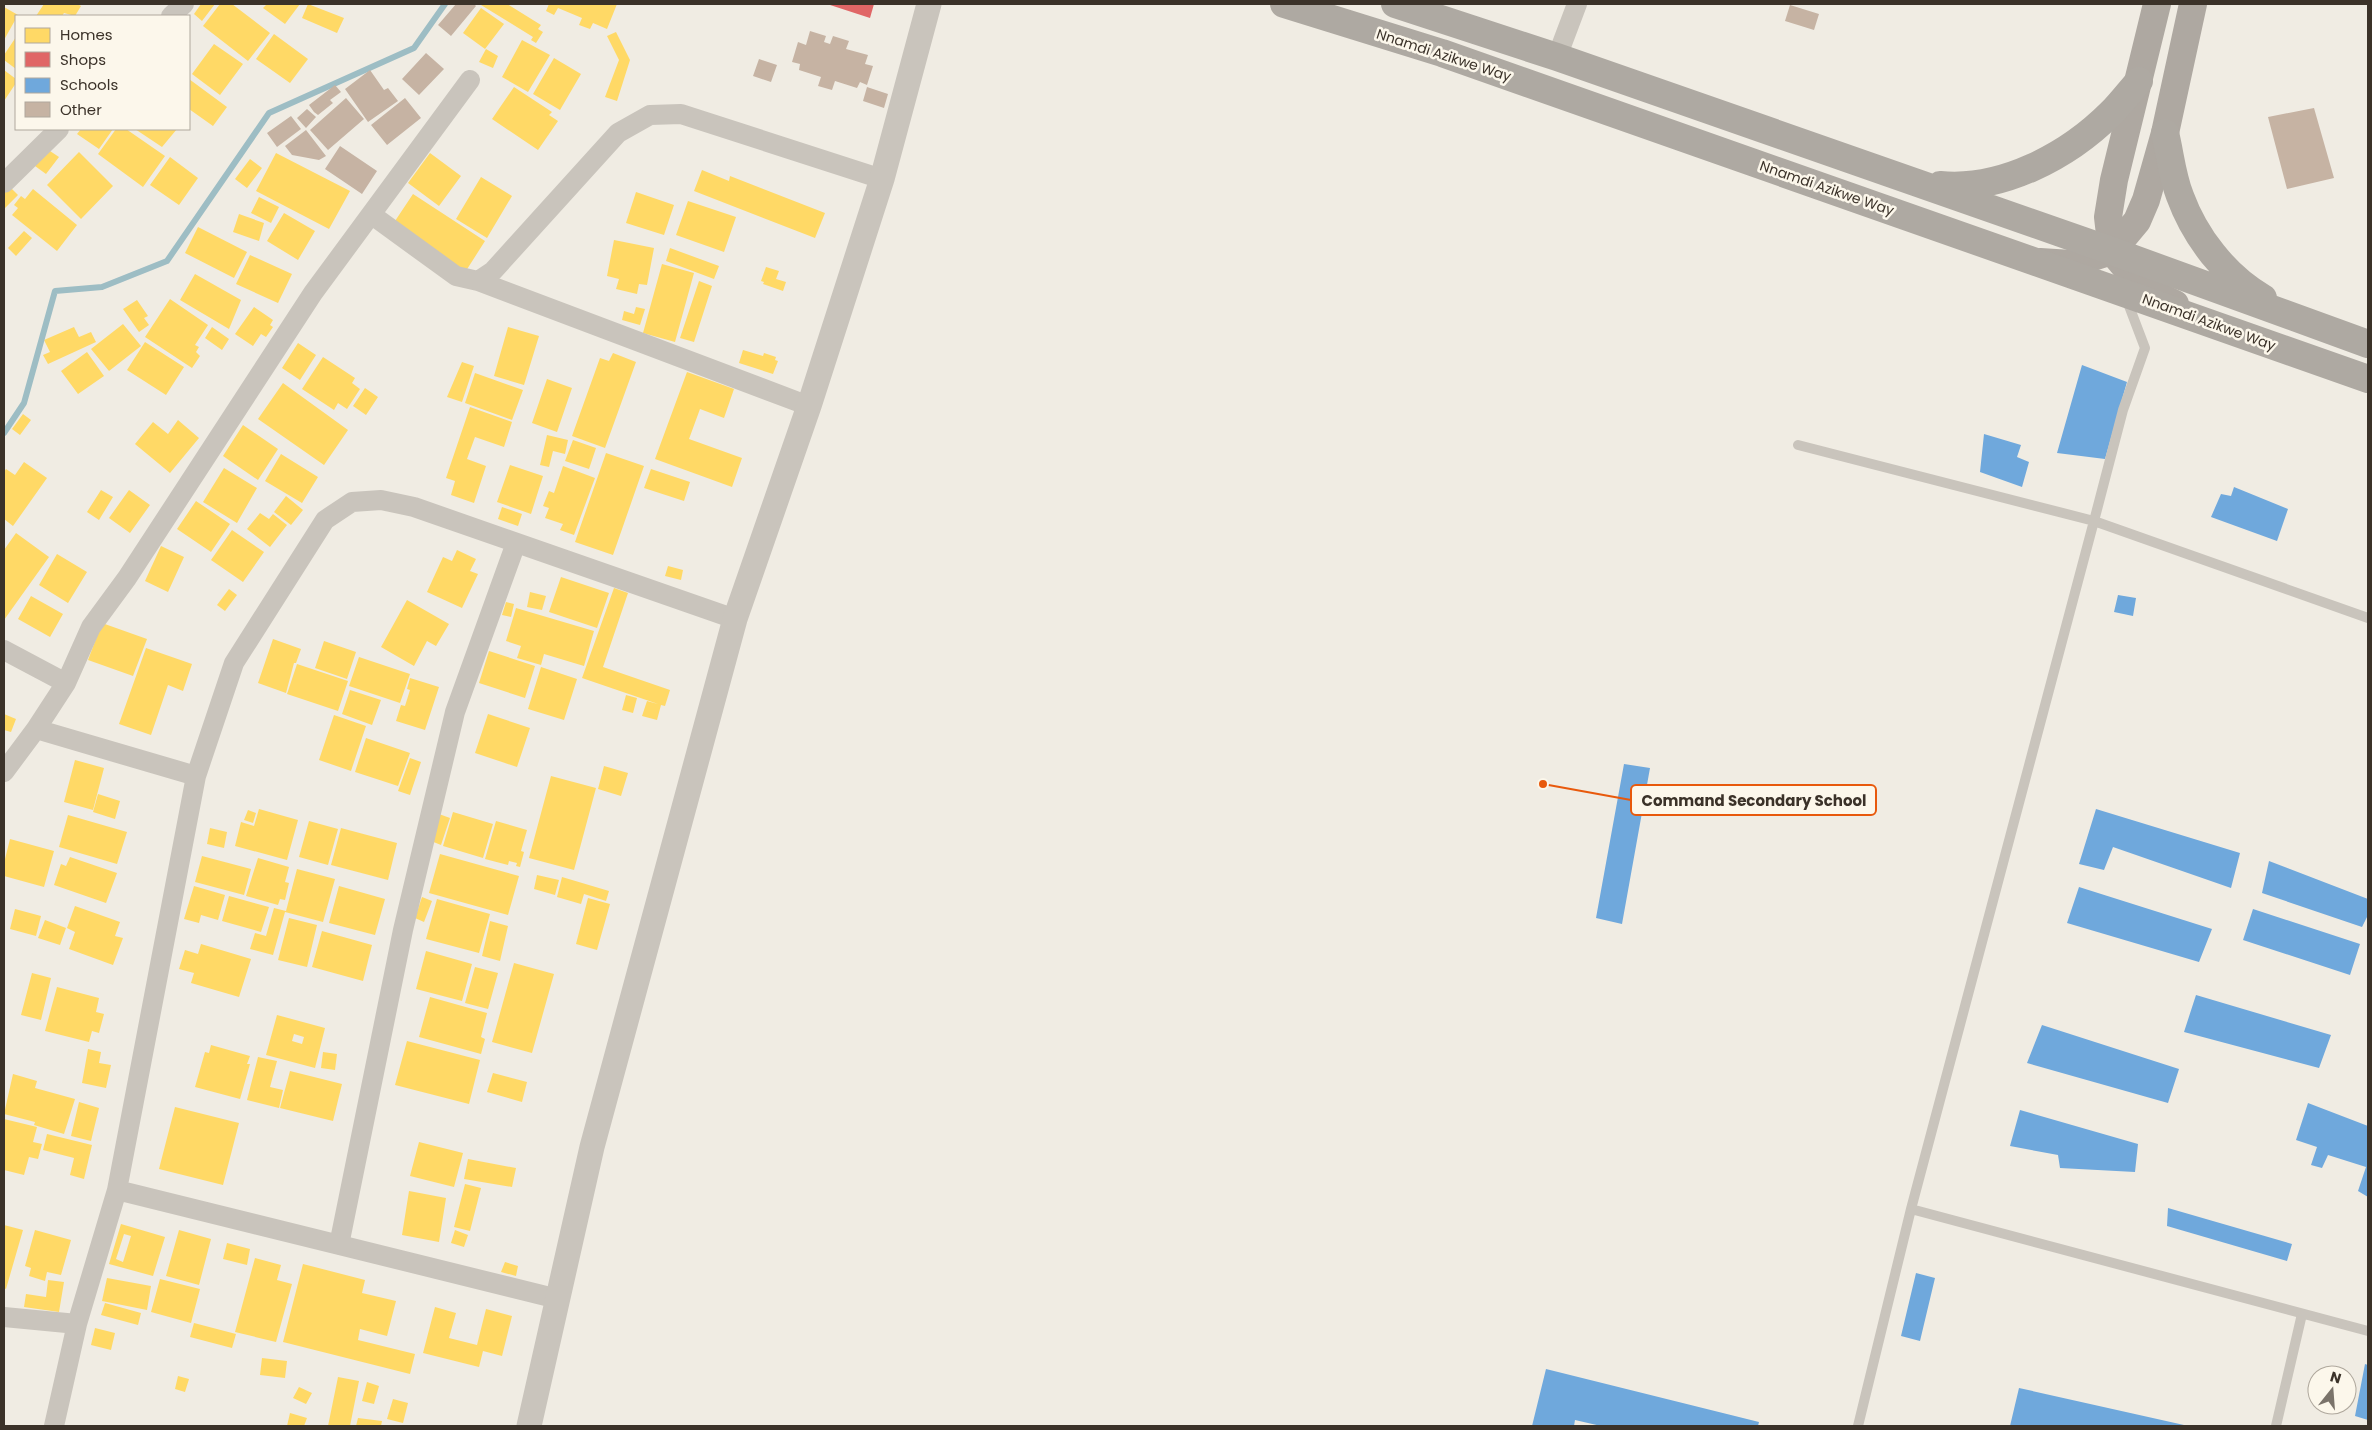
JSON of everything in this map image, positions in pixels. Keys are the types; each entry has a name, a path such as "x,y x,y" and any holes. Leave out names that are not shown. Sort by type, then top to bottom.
{"highway":[{"name":"Nnamdi Azikwe Way","path":"1284,4 1442,53 2368,379"},
{"path":"1395,4 1557,57 2112,251 2368,344"},
{"path":"1891,175 1932,184 1958,187 1990,183 2023,172 2053,156 2083,136 2111,113 2139,81"},
{"path":"2165,133 2180,196 2198,234 2223,267 2252,291 2308,323"}],"main road":[{"path":"2157,4 2114,180 2108,217 2112,251 2127,269 2152,292 2203,320"},
{"path":"2038,262 2071,264 2112,251 2137,221 2146,200 2165,133 2193,4"}],"street":[{"path":"173,15 184,4"},
{"path":"529,1426 592,1147 735,619 809,406 882,179 929,4"},
{"path":"1557,57 1577,4"},
{"path":"4,772 36,729 66,683 91,627 127,578 313,293 372,216 470,80"},
{"path":"478,281 493,271 618,133 650,114 681,114 882,179"},
{"path":"4,183 58,130"},
{"path":"372,216 456,276 478,281 809,406"},
{"path":"54,1426 77,1324 116,1190 196,776 234,663 325,520 352,502 381,500 414,507 735,619"},
{"path":"339,1245 403,930 455,712 516,542"},
{"path":"4,650 66,683"},
{"path":"36,729 196,776"},
{"path":"116,1190 558,1299"},
{"path":"4,1317 77,1324"}],"lane":[{"path":"1858,1426 1911,1209 2123,410 2144,348 2124,292"},
{"path":"1798,445 2094,521 2368,618"},
{"path":"1911,1209 2368,1331"},
{"path":"2276,1426 2302,1314"}],"building: Homes":[{"path":"44,4 77,4 81,6 76,15 64,13 63,15 37,15"},
{"path":"201,4 215,4 202,21 194,14"},
{"path":"220,4 232,4 270,33 248,61 203,26"},
{"path":"267,4 300,4 285,24 263,8"},
{"path":"308,4 344,18 337,33 302,18"},
{"path":"482,4 507,4 541,25 538,29 543,32 536,43 531,40 533,37"},
{"path":"549,4 617,4 607,29 593,23 590,29 579,25 582,18 558,8 554,15 546,11"},
{"path":"4,7 18,15 15,15 15,20 4,40"},
{"path":"481,8 504,24 485,49 463,33"},
{"path":"616,32 630,60 617,101 605,97 619,60 607,36"},
{"path":"274,34 308,59 290,83 256,59"},
{"path":"15,38 15,68 4,60 4,55"},
{"path":"522,40 550,55 528,92 502,77"},
{"path":"214,44 243,64 220,95 192,74"},
{"path":"486,49 498,56 493,68 479,62"},
{"path":"554,58 581,74 560,110 533,94"},
{"path":"4,70 15,78 15,84 4,101"},
{"path":"190,80 227,107 213,126 190,110"},
{"path":"514,87 552,112 549,115 558,121 538,150 492,119"},
{"path":"80,130 112,130 99,149 77,134"},
{"path":"115,130 127,130 165,156 143,187 98,154"},
{"path":"136,130 176,130 162,147"},
{"path":"47,149 59,157 46,174 35,166"},
{"path":"79,152 113,186 81,219 47,185"},
{"path":"276,153 350,191 329,229 256,191"},
{"path":"430,153 461,176 439,206 408,183"},
{"path":"170,157 198,178 179,205 150,185"},
{"path":"250,159 262,168 247,188 235,179"},
{"path":"702,170 729,181 730,176 825,213 815,238 694,191"},
{"path":"481,177 512,196 487,238 456,219"},
{"path":"10,187 18,195 4,209 4,192"},
{"path":"33,189 77,225 57,251 12,215 18,208 14,205 21,196 25,199"},
{"path":"636,192 674,205 664,235 626,223"},
{"path":"413,194 485,241 464,274 391,227"},
{"path":"259,197 279,207 271,223 251,213"},
{"path":"688,201 736,217 724,252 676,235"},
{"path":"284,213 315,231 298,260 267,241"},
{"path":"239,214 264,223 259,241 233,232"},
{"path":"198,227 247,252 234,278 185,253"},
{"path":"24,231 32,238 16,256 8,248"},
{"path":"614,240 654,248 647,285 639,284 637,294 616,289 619,279 607,276"},
{"path":"670,248 719,266 714,279 666,261"},
{"path":"250,255 292,274 278,303 236,284"},
{"path":"662,264 694,273 675,342 643,333"},
{"path":"766,267 779,271 776,279 786,282 783,291 763,284 764,282 761,281"},
{"path":"195,274 241,300 229,329 180,300"},
{"path":"699,281 712,286 694,342 680,338"},
{"path":"170,299 208,325 195,345 199,347 196,352 200,356 192,368 145,337"},
{"path":"137,300 148,316 144,318 149,325 139,332 123,309"},
{"path":"254,307 273,320 270,325 273,327 266,337 261,334 253,346 235,334"},
{"path":"636,307 645,309 640,325 622,320 624,311 634,314"},
{"path":"123,324 141,346 109,371 91,349"},
{"path":"74,327 79,337 91,332 96,342 48,364 43,355 50,352 44,340"},
{"path":"212,327 229,339 222,350 205,338"},
{"path":"508,327 539,336 524,385 494,376"},
{"path":"145,342 184,367 166,395 127,370"},
{"path":"298,343 316,355 300,380 282,368"},
{"path":"743,350 763,356 764,353 776,357 775,360 778,361 773,374 739,363"},
{"path":"87,352 104,376 78,394 61,371"},
{"path":"613,353 636,362 605,448 572,436 600,358 609,361"},
{"path":"323,357 355,378 352,383 360,389 347,409 338,403 334,410 302,389"},
{"path":"462,362 474,366 462,402 447,397"},
{"path":"687,372 734,389 724,418 700,409 689,439 742,458 732,487 655,459"},
{"path":"475,373 523,390 512,420 465,403"},
{"path":"547,379 572,388 557,432 532,423"},
{"path":"283,383 348,430 324,465 258,419"},
{"path":"365,388 378,397 366,415 353,406"},
{"path":"470,407 512,422 504,447 475,437 467,459 486,466 474,503 451,495 455,481 446,478"},
{"path":"23,414 31,420 20,435 12,429"},
{"path":"178,420 199,438 170,473 135,444 153,422 168,434"},
{"path":"243,425 278,449 258,480 223,456"},
{"path":"547,435 568,440 565,454 553,451 549,467 540,465"},
{"path":"573,440 596,448 589,469 565,461"},
{"path":"606,453 644,466 613,555 575,542"},
{"path":"281,454 318,477 302,503 265,481"},
{"path":"24,462 47,478 13,526 4,519 4,472 6,469 15,475"},
{"path":"510,465 543,476 531,514 497,502"},
{"path":"563,466 595,478 574,535 560,530 563,524 545,518 549,508 543,506 549,491 554,493"},
{"path":"224,468 257,488 237,523 203,502"},
{"path":"651,469 690,482 684,501 644,488"},
{"path":"101,490 113,497 99,520 87,512"},
{"path":"129,490 150,505 130,533 109,518"},
{"path":"286,496 303,510 291,525 274,512"},
{"path":"196,501 230,524 211,552 177,529"},
{"path":"502,507 522,514 518,526 498,519"},
{"path":"260,513 269,519 273,514 287,525 270,547 247,529"},
{"path":"232,530 264,552 243,582 211,560"},
{"path":"16,533 49,557 4,620 4,550"},
{"path":"161,546 184,557 168,592 145,581"},
{"path":"457,550 476,559 470,571 478,574 462,608 427,592 443,557 452,561"},
{"path":"57,554 87,572 68,603 39,585"},
{"path":"668,566 683,570 681,580 665,576"},
{"path":"561,577 609,593 597,628 549,612"},
{"path":"614,588 628,593 603,667 670,690 665,706 661,705 657,720 642,716 647,701 658,704 582,678"},
{"path":"229,589 237,595 225,611 217,605"},
{"path":"530,592 546,596 542,610 527,607"},
{"path":"31,596 63,614 50,637 18,619"},
{"path":"407,600 449,624 436,646 427,641 414,666 381,647"},
{"path":"506,602 514,604 511,617 502,615"},
{"path":"516,608 594,631 584,666 544,654 541,665 517,658 521,646 506,641"},
{"path":"102,623 147,639 133,676 88,660"},
{"path":"273,639 301,649 296,663 294,663 286,693 258,683"},
{"path":"324,641 356,652 347,679 315,668"},
{"path":"146,648 192,664 183,691 168,685 151,735 119,724"},
{"path":"489,651 535,666 525,698 479,683"},
{"path":"359,657 410,674 400,703 349,686"},
{"path":"297,664 348,681 338,711 287,694"},
{"path":"541,667 577,679 564,720 528,709"},
{"path":"410,678 439,687 425,730 396,721 401,705 405,706 410,690 407,689"},
{"path":"350,690 381,700 372,725 342,714"},
{"path":"626,695 637,698 633,713 622,710"},
{"path":"4,714 16,719 11,732 4,730"},
{"path":"488,714 530,728 517,767 475,753"},
{"path":"334,715 366,726 351,771 319,760"},
{"path":"366,738 410,753 398,786 355,772"},
{"path":"410,758 421,762 410,795 398,791"},
{"path":"75,760 104,768 93,810 64,802"},
{"path":"604,766 628,773 621,796 598,789"},
{"path":"551,776 596,788 574,870 529,858"},
{"path":"98,794 120,801 115,819 93,812"},
{"path":"259,809 298,820 287,860 235,846 241,822 254,826"},
{"path":"248,810 256,813 253,823 244,820"},
{"path":"453,812 493,824 483,858 443,846"},
{"path":"439,814 450,818 441,845 431,841"},
{"path":"68,815 127,832 117,864 59,847"},
{"path":"309,821 338,829 328,865 299,857"},
{"path":"496,821 527,830 521,851 524,852 520,867 516,866 517,863 509,861 508,865 485,859"},
{"path":"210,828 227,832 224,848 207,844"},
{"path":"341,828 397,843 388,880 331,865"},
{"path":"10,839 54,851 44,887 4,876 4,863"},
{"path":"440,854 519,876 508,915 429,893"},
{"path":"202,856 251,869 244,895 195,882"},
{"path":"70,857 117,873 106,903 54,885 61,864 66,866"},
{"path":"258,858 289,867 285,882 289,883 285,900 280,899 278,905 246,896"},
{"path":"297,869 335,879 323,922 285,912 273,955 250,949 255,933 266,936 274,908 286,911"},
{"path":"537,875 559,880 555,895 534,889"},
{"path":"562,877 609,891 606,901 584,894 581,904 557,897"},
{"path":"194,886 225,895 218,920 201,915 199,923 184,919"},
{"path":"339,886 385,899 375,935 329,923"},
{"path":"229,896 269,907 261,932 222,921"},
{"path":"422,897 432,901 424,922 415,918"},
{"path":"588,898 610,904 597,950 576,944"},
{"path":"437,899 490,914 479,953 426,939"},
{"path":"75,906 120,922 115,936 123,938 113,965 69,949 75,932 67,928"},
{"path":"15,909 41,916 36,936 10,929"},
{"path":"289,918 317,925 307,967 278,960"},
{"path":"45,920 66,928 60,945 38,938"},
{"path":"490,921 508,926 500,961 482,956"},
{"path":"322,931 372,945 363,981 312,967"},
{"path":"201,944 251,959 239,997 191,983 194,973 179,969 185,950 198,954"},
{"path":"426,951 472,964 462,1001 416,989"},
{"path":"514,963 554,974 532,1053 492,1042"},
{"path":"475,967 498,973 488,1009 465,1003"},
{"path":"32,973 51,978 41,1020 21,1015"},
{"path":"57,987 99,998 96,1012 104,1014 99,1033 92,1031 89,1042 45,1031"},
{"path":"430,997 487,1013 481,1037 485,1039 481,1054 419,1037"},
{"path":"277,1015 325,1028 315,1068 266,1055","holes":["294,1034 304,1037 302,1044 292,1041"]},
{"path":"407,1041 480,1060 469,1104 395,1085"},
{"path":"211,1045 250,1056 247,1064 250,1064 240,1099 195,1087 205,1052 209,1053"},
{"path":"88,1049 101,1052 99,1063 111,1065 106,1088 82,1083"},
{"path":"323,1052 337,1054 335,1070 321,1068"},
{"path":"258,1057 277,1061 270,1087 283,1090 279,1108 247,1100"},
{"path":"290,1071 342,1084 333,1121 280,1108"},
{"path":"493,1073 527,1082 522,1102 487,1092"},
{"path":"13,1074 37,1081 35,1088 75,1099 64,1134 34,1125 35,1122 4,1114"},
{"path":"79,1102 99,1108 91,1141 71,1136"},
{"path":"175,1107 239,1123 223,1185 159,1169"},
{"path":"4,1119 37,1127 33,1142 42,1144 38,1159 29,1157 24,1175 4,1170"},
{"path":"47,1134 92,1145 84,1179 70,1175 74,1158 43,1150"},
{"path":"419,1142 463,1153 454,1187 410,1176"},
{"path":"468,1159 516,1168 512,1187 464,1179"},
{"path":"465,1184 481,1188 470,1231 454,1227"},
{"path":"409,1191 446,1198 439,1242 402,1235"},
{"path":"121,1224 165,1237 153,1276 109,1264","holes":["124,1234 131,1236 123,1262 116,1259"]},
{"path":"4,1225 23,1230 6,1289 4,1288"},
{"path":"35,1230 71,1240 61,1275 47,1272 45,1281 29,1276 31,1268 25,1266"},
{"path":"179,1230 211,1239 199,1285 166,1276"},
{"path":"455,1230 468,1235 464,1247 451,1243"},
{"path":"227,1243 250,1249 247,1265 223,1259"},
{"path":"255,1258 281,1265 277,1280 292,1284 276,1342 235,1332"},
{"path":"505,1262 518,1266 516,1276 501,1272"},
{"path":"303,1264 365,1280 362,1293 396,1301 387,1336 360,1329 358,1340 415,1354 410,1374 283,1342"},
{"path":"107,1278 151,1286 147,1310 102,1301"},
{"path":"160,1279 200,1289 191,1323 151,1312"},
{"path":"48,1280 64,1282 59,1312 24,1307 26,1294 46,1297"},
{"path":"105,1303 141,1313 138,1325 101,1315"},
{"path":"435,1307 456,1313 449,1338 477,1345 486,1309 512,1316 502,1356 483,1351 479,1367 423,1353"},
{"path":"194,1323 236,1334 232,1348 190,1337"},
{"path":"95,1328 115,1333 111,1350 91,1345"},
{"path":"262,1358 287,1361 285,1378 260,1375"},
{"path":"178,1376 189,1379 185,1392 175,1389"},
{"path":"338,1377 359,1381 350,1426 328,1426"},
{"path":"367,1382 379,1386 374,1404 362,1401"},
{"path":"299,1387 312,1393 306,1404 293,1398"},
{"path":"393,1399 408,1403 403,1423 387,1419"},
{"path":"290,1413 307,1418 304,1426 287,1426"},
{"path":"358,1418 382,1421 381,1426 356,1426"}],"building: Shops":[{"path":"827,4 874,4 870,18"}],"building: Schools":[{"path":"2082,365 2127,382 2105,459 2057,453"},
{"path":"1984,434 2021,445 2017,457 2029,462 2022,487 1980,472"},
{"path":"2234,487 2288,509 2277,541 2211,517 2221,494 2231,496"},
{"path":"2118,595 2136,598 2133,616 2114,612"},
{"path":"1624,764 1650,768 1622,924 1596,918"},
{"path":"2096,809 2240,853 2231,888 2113,847 2104,870 2079,864"},
{"path":"2269,861 2368,899 2368,915 2362,927 2262,893"},
{"path":"2079,887 2212,929 2199,962 2067,923"},
{"path":"2253,909 2360,944 2350,975 2243,940"},
{"path":"2196,995 2331,1035 2319,1068 2184,1032"},
{"path":"2042,1025 2179,1069 2168,1103 2027,1063"},
{"path":"2308,1103 2368,1126 2368,1197 2358,1191 2366,1167 2328,1155 2322,1168 2311,1165 2317,1147 2296,1140"},
{"path":"2020,1110 2138,1144 2135,1172 2060,1168 2058,1155 2010,1146"},
{"path":"2168,1208 2292,1244 2287,1261 2167,1226"},
{"path":"1916,1273 1935,1278 1920,1341 1901,1336"},
{"path":"2365,1364 2368,1365 2368,1420 2355,1416 2357,1415"},
{"path":"1546,1369 1759,1422 1758,1426 1601,1426 1575,1420 1574,1426 1532,1426"},
{"path":"2019,1388 2184,1425 2184,1426 2010,1426"}],"building: Other":[{"path":"456,4 474,4 476,6 451,36 438,25"},
{"path":"1790,5 1819,14 1814,30 1785,21"},
{"path":"810,31 826,36 824,42 830,44 833,36 849,41 846,49 868,55 865,64 873,66 867,85 860,82 857,88 835,81 832,90 818,86 821,77 799,70 800,64 792,62 798,42 806,45"},
{"path":"426,53 444,69 419,95 402,79"},
{"path":"759,59 777,65 771,82 753,76"},
{"path":"370,70 384,90 388,88 398,101 368,122 345,89"},
{"path":"335,85 341,92 330,100 333,103 318,115 309,105"},
{"path":"867,87 888,94 884,108 863,101"},
{"path":"346,98 364,119 328,150 310,130"},
{"path":"405,98 421,118 387,145 371,125"},
{"path":"2314,108 2334,178 2287,189 2268,117"},
{"path":"307,109 316,117 306,128 297,118"},
{"path":"291,116 301,129 277,147 267,133"},
{"path":"306,130 326,156 319,160 292,155 285,146"},
{"path":"340,146 377,171 362,194 325,169"}],"waterway":[{"path":"4,433 24,403 55,291 102,287 167,261 269,113 414,48 445,4"}],"place":[{"name":"Command Secondary School","path":"1543,784"}]}
